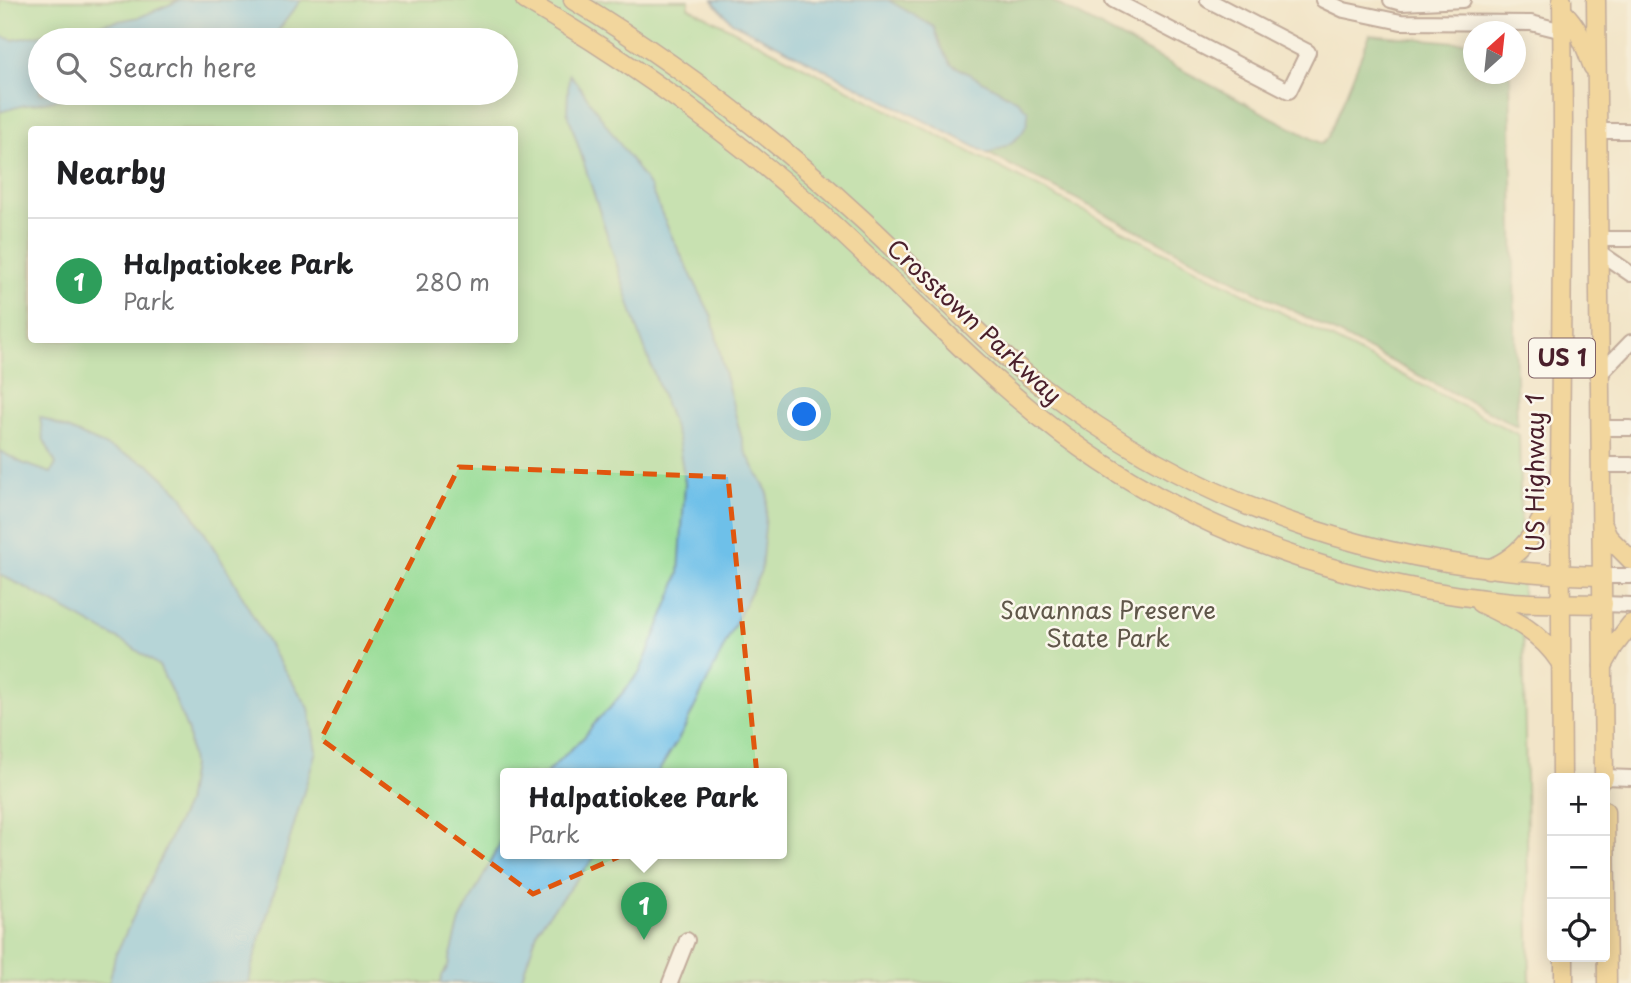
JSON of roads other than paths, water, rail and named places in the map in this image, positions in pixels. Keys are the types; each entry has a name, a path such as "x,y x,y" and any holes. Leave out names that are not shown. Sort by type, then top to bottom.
{"main road":[{"name":"Crosstown Parkway","path":"525,0 631,66 713,124 767,167 873,261 991,377 1032,412 1102,463 1157,495 1253,541 1361,576 1468,597 1516,602 1603,604"},
{"name":"Crosstown Parkway","path":"573,0 676,68 769,138 863,219 996,349 1051,393 1108,433 1164,466 1264,513 1358,544 1487,569 1560,576 1602,576"},
{"name":"US 1","path":"1596,0 1604,773"},
{"path":"1562,6 1579,33 1597,76"},
{"name":"US Highway 1","path":"1562,6 1562,773"},
{"path":"1487,569 1509,559 1528,541 1541,522 1560,476"},
{"path":"1602,523 1609,538 1631,560"},
{"path":"1468,597 1539,636 1560,662"},
{"path":"1603,666 1631,624"},
{"path":"1605,836 1607,983"},
{"path":"1564,962 1564,983"}],"street":[{"path":"1113,0 1289,91 1308,52 1216,2"},
{"path":"1323,0 1344,10 1401,22 1463,22"},
{"path":"1401,22 1398,1 1463,0"},
{"path":"1468,0 1469,21"},
{"path":"1526,23 1563,31"},
{"path":"1597,131 1631,131"},
{"path":"1599,245 1631,239"},
{"path":"1599,245 1631,274"},
{"path":"1600,374 1631,342"},
{"path":"1601,428 1631,428"},
{"path":"1601,465 1631,465"},
{"path":"1602,576 1631,576"},
{"path":"1603,604 1631,605"},
{"path":"1610,778 1631,778"},
{"path":"670,983 687,940"}],"water":[{"path":"180,0 301,0 280,28 79,28 140,17"},
{"path":"713,0 888,0 934,27 951,64 1018,101 1028,111 1025,127 1016,139 987,153 732,22"},
{"path":"0,36 13,40 28,37 28,105 0,112"},
{"path":"569,74 650,187 712,317 745,451 768,493 761,571 682,733 661,768 551,768 584,737 640,672 679,573 685,483 678,439 638,330 567,111"},
{"path":"40,417 150,465 180,493 231,576 274,654 309,708 316,751 249,983 109,983 115,956 186,804 192,765 188,732 159,666 129,645 0,575 0,451 22,463 51,473 56,464 43,438"},
{"path":"500,844 500,859 593,859 539,927 520,983 441,983 460,921"}],"place":[{"name":"Halpatiokee Park","path":"644,940"}],"park label":[{"name":"Savannas Preserve State Park","path":"1108,625"}]}
